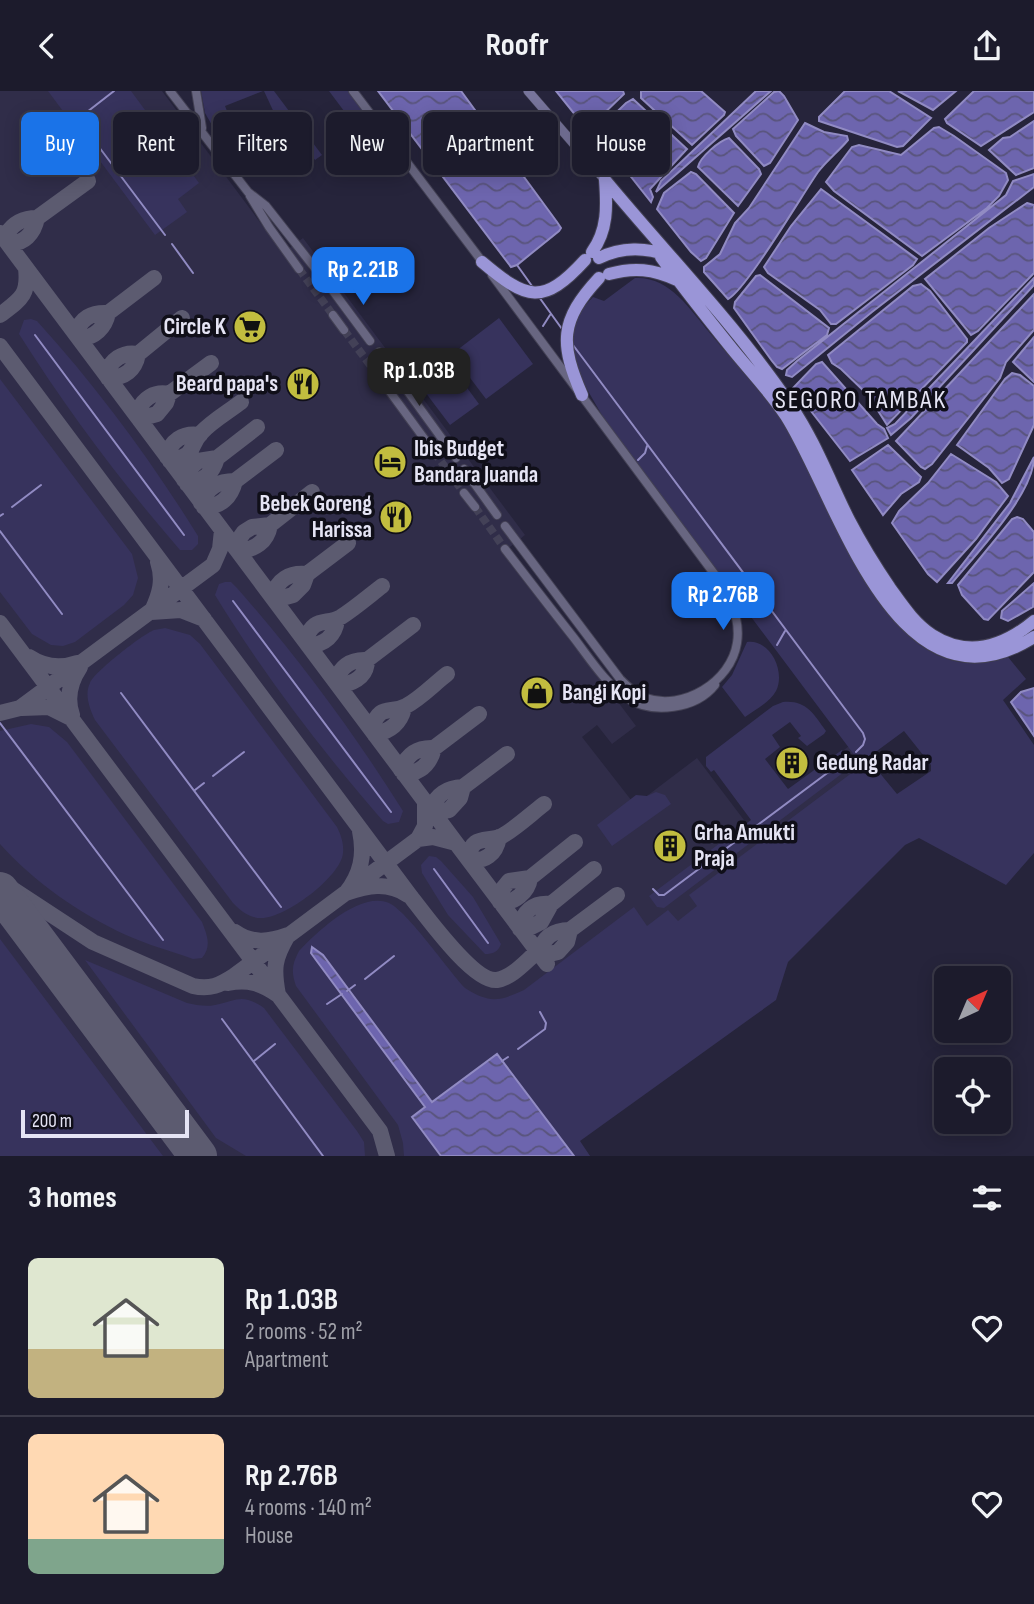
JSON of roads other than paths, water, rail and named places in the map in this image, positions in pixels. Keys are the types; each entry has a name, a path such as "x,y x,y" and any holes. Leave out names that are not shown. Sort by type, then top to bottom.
{"highway":[{"path":"591,259 601,238 606,215 605,180"},
{"path":"605,180 663,253 702,293 792,407 856,532 906,611 919,626 951,644 978,648 1004,647 1034,637"},
{"path":"482,262 507,282 536,293 552,289 591,259 615,251 638,249 663,253"},
{"path":"663,253 678,280 785,414 853,548 897,616 921,639 952,655 973,658 994,656 1034,621"},
{"path":"582,395 571,370 566,335 574,310 604,276 634,269 652,270 678,280"}],"main road":[{"path":"528,91 605,180"}],"street":[{"path":"170,91 248,192 299,269"},
{"path":"196,91 202,131"},
{"path":"353,91 727,591 736,613 737,641 733,658 722,677 698,700 681,706 662,708 629,700 600,671 505,549"},
{"path":"248,192 266,206 325,281"},
{"path":"333,291 370,341"},
{"path":"333,315 344,330"},
{"path":"379,352 456,458"},
{"path":"382,381 434,452"},
{"path":"464,469 497,515"},
{"path":"464,493 475,507"},
{"path":"505,526 620,679 645,697 662,701 680,700 722,677"},
{"path":"595,647 600,671"}],"water":[{"path":"378,91 461,91 476,112 423,112 423,151 409,132 409,112 394,112"},
{"path":"556,91 623,91 624,94 605,112 573,112"},
{"path":"641,91 701,91 725,112 692,145 670,125 670,112 656,112 641,98"},
{"path":"756,91 771,91 656,192 661,181"},
{"path":"779,91 798,120 770,163 764,166 736,136 733,129 774,92"},
{"path":"845,91 889,91 931,118 903,146 897,147 819,121 819,117"},
{"path":"898,91 956,91 933,110"},
{"path":"974,91 1034,91 1034,112 981,146 945,119"},
{"path":"633,99 647,112 617,112"},
{"path":"1034,121 1034,168 1016,175 989,150 1003,138 1010,137"},
{"path":"805,123 824,132 847,136 848,140 818,172 760,261 728,299 704,272 704,267 720,254 735,223 749,208"},
{"path":"939,127 1006,173 1008,180 999,196 987,208 922,256 834,191 826,182 852,147 859,145 901,155 934,128"},
{"path":"670,133 687,149 670,167"},
{"path":"729,138 761,174 738,206 698,167 710,150"},
{"path":"691,172 734,213 706,258 701,261 657,209 664,193"},
{"path":"1034,174 1034,187 792,377 786,375 787,370 797,361 1006,195 1013,181"},
{"path":"441,175 523,175 561,228 517,265 511,267"},
{"path":"630,175 663,175 650,189 653,197 651,202"},
{"path":"821,189 917,259 913,265 836,324 831,324 820,310 768,273 764,267 791,226"},
{"path":"1027,203 1034,205 1034,273 971,335 925,279 989,228"},
{"path":"760,275 829,328 827,335 782,369 772,361 734,308 735,302 756,276"},
{"path":"1034,278 1034,285 911,418 891,435 887,428 895,424"},
{"path":"921,284 930,291 967,342 887,425 868,395 832,363 828,355 913,286"},
{"path":"1034,294 1034,330 1006,362 1000,378 932,464 925,469 921,467 896,441"},
{"path":"1034,337 1034,382 1013,362"},
{"path":"822,362 884,429 888,438 850,461 793,388 816,364"},
{"path":"1012,373 1020,375 1034,386 1034,425 1009,479 1002,483 989,468 957,445"},
{"path":"888,445 921,477 919,482 901,494 883,515 852,470"},
{"path":"951,454 996,482 1008,496 976,539 937,582 928,574 892,523 899,511 928,483"},
{"path":"1034,457 1025,488 1002,523 952,583 948,583 1010,503"},
{"path":"1012,519 1023,519 1034,532 1034,572 988,620 984,619 962,595 958,585"},
{"path":"1034,583 1033,607 1008,621 1001,618 1002,611"},
{"path":"1034,688 1034,736 1011,702 1021,692"},
{"path":"312,947 323,955 432,1102 497,1054 574,1156 441,1156 412,1117 425,1107 311,953"}],"waterway":[{"path":"114,91 78,119 165,235"},
{"path":"172,244 193,273"},
{"path":"517,265 532,286"},
{"path":"539,297 562,329"},
{"path":"543,326 550,315"},
{"path":"35,335 184,535"},
{"path":"573,345 863,733 863,745 856,752"},
{"path":"638,460 645,453 647,446"},
{"path":"12,507 41,485"},
{"path":"0,531 62,614"},
{"path":"233,601 391,812"},
{"path":"777,645 785,631"},
{"path":"121,693 281,907"},
{"path":"0,723 163,940"},
{"path":"213,776 244,752"},
{"path":"653,889 659,895 664,895 842,762"},
{"path":"195,790 204,783"},
{"path":"434,869 488,943"},
{"path":"365,979 394,956"},
{"path":"347,991 355,985"},
{"path":"327,1004 342,994"},
{"path":"518,1049 545,1029 546,1023 540,1012"},
{"path":"222,1019 323,1156"},
{"path":"254,1061 275,1044"},
{"path":"502,1061 508,1057"}],"tunnel":[{"path":"299,269 333,315"},
{"path":"344,330 382,381"},
{"path":"434,452 464,493"},
{"path":"475,507 505,549"}],"place":[{"name":"Circle K","path":"250,327"},
{"name":"Beard papa's","path":"303,384"},
{"name":"Ibis Budget Bandara Juanda","path":"390,462"},
{"name":"Bebek Goreng Harissa","path":"396,517"},
{"name":"Bangi Kopi","path":"537,693"},
{"name":"Gedung Radar","path":"792,763"},
{"name":"Grha Amukti Praja","path":"670,846"}],"district":[{"name":"SEGORO TAMBAK","path":"861,400"}]}
